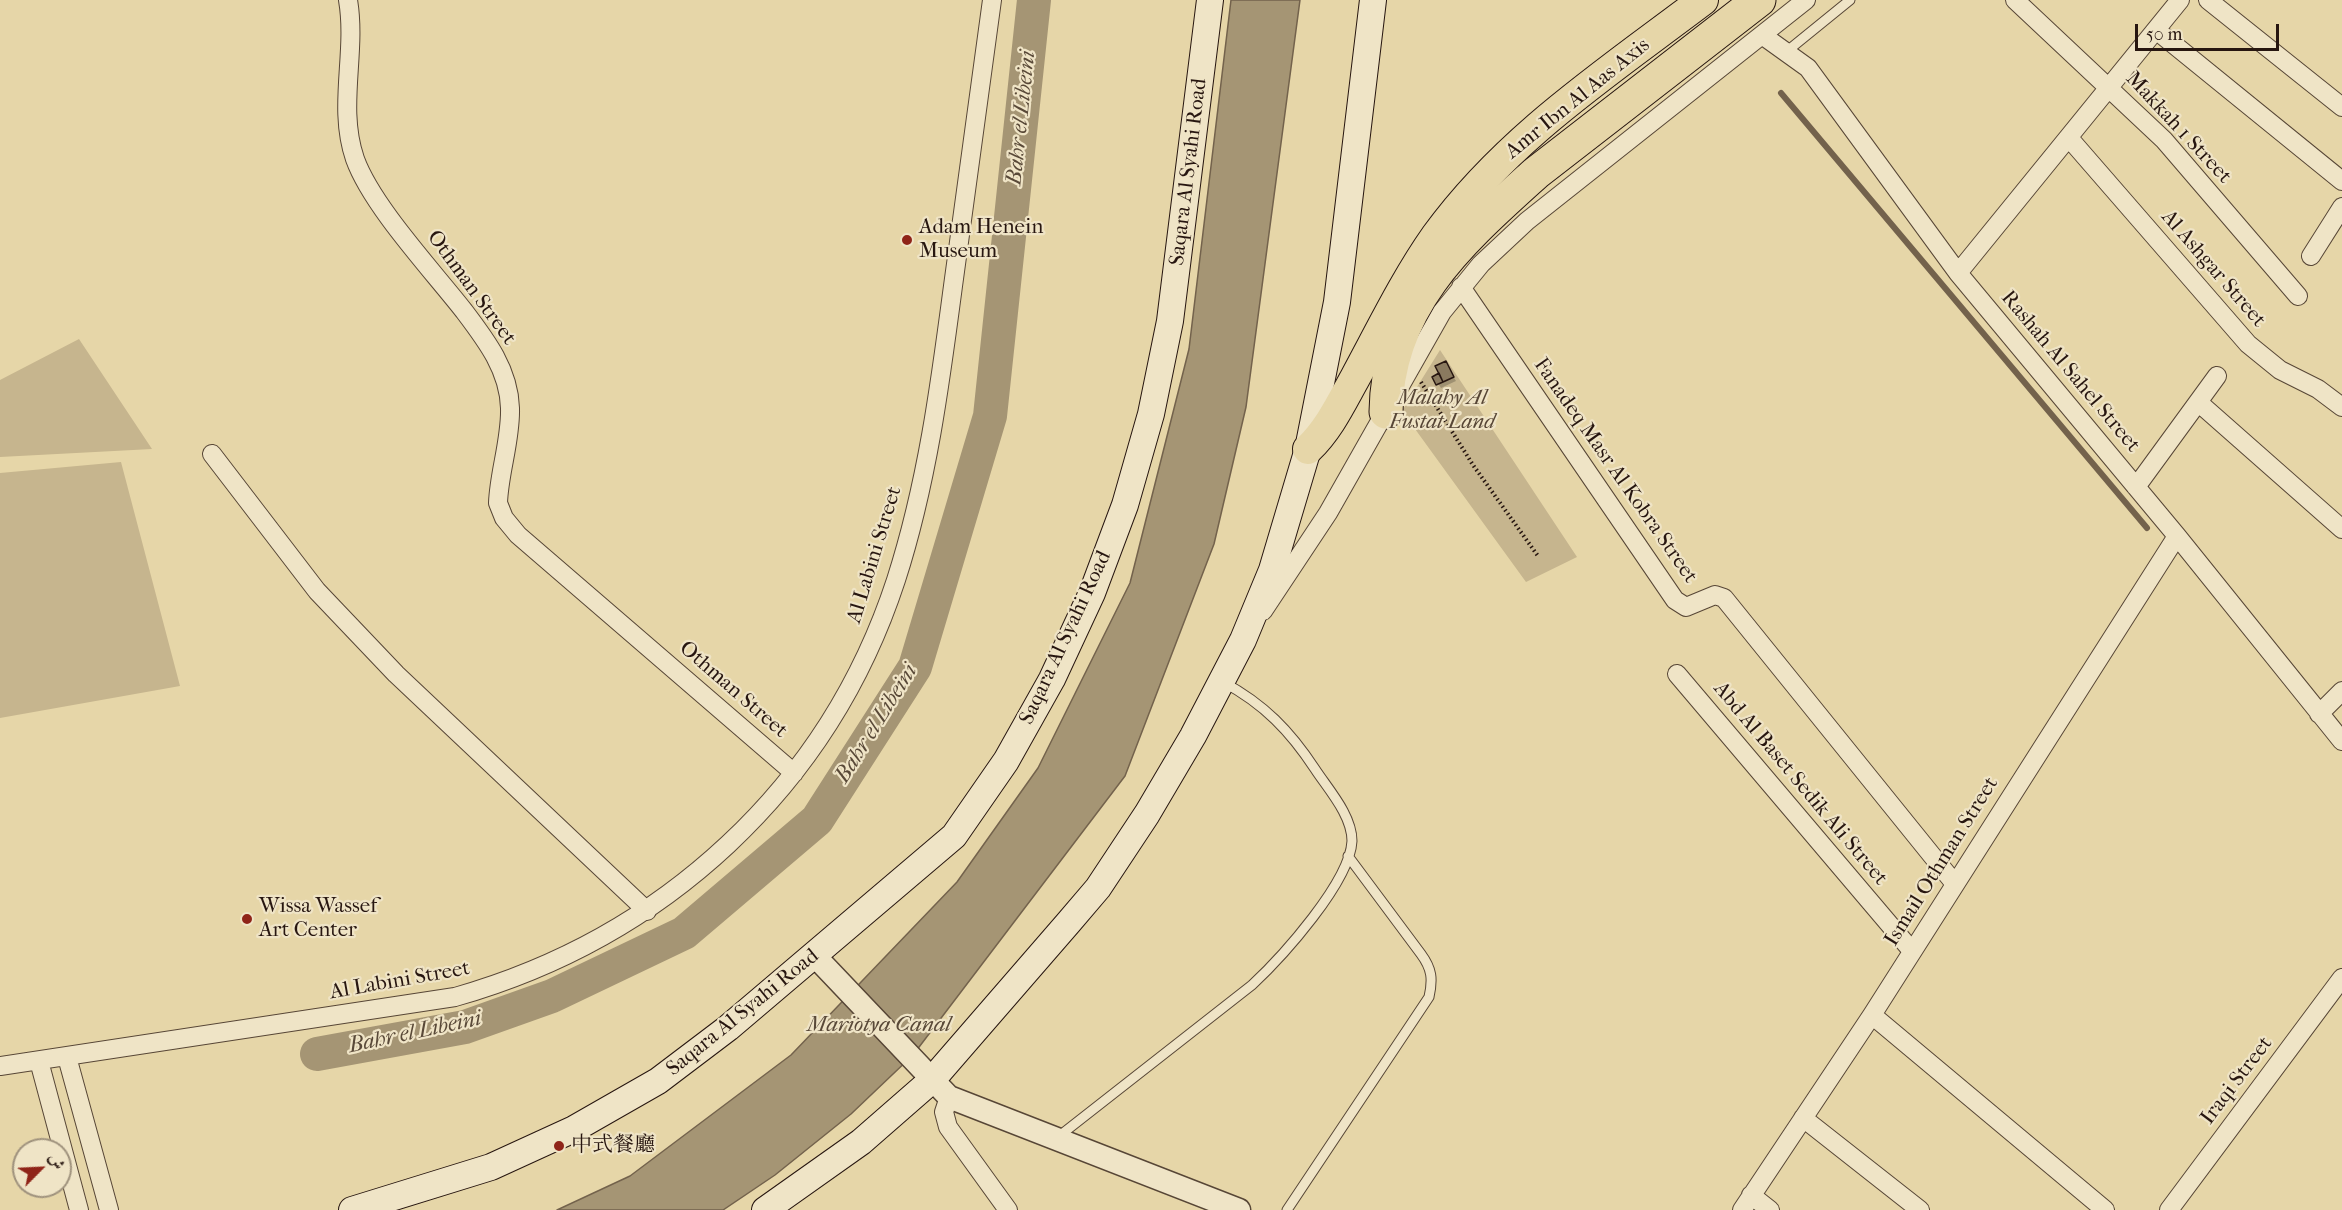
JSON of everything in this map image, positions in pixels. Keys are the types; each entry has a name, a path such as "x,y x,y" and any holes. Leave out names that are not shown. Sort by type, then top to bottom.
{"highway":[{"path":"1386,412 1389,370 1401,330 1421,293 1448,261 1505,201 1536,173 1759,0"}],"main road":[{"name":"Saqara Al Syahi Road","path":"352,1210 491,1167 574,1129 658,1081 821,962 954,836 1006,761 1052,679 1092,593 1125,505 1151,414 1170,321 1210,0"},
{"path":"770,1209 861,1142 940,1089 1098,888 1147,814 1193,736 1242,640 1272,570 1308,449 1337,302 1373,0"},
{"name":"Amr Ibn Al Aas Axis","path":"1308,449 1333,419 1415,267 1483,178 1535,129 1704,0"}],"street":[{"name":"Othman Street","path":"348,0 352,20 347,121 356,159 378,200 485,339 505,379 510,408 498,503 504,518 518,535 794,772"},
{"name":"Al Labini Street","path":"0,1066 456,997 536,971 574,953 647,911 701,870 750,824 794,772 835,712 869,648 896,580 933,436 992,0"},
{"path":"1242,640 1306,550 1442,312 1461,287 1496,249 1527,221 1806,0"},
{"name":"Makkah 1 Street","path":"2015,0 2164,140 2298,296"},
{"path":"1958,273 2180,0"},
{"path":"2208,0 2342,107"},
{"path":"2156,30 2342,181"},
{"name":"Rashah Al Sahel Street","path":"1762,35 1808,68 1958,273 2177,536 2342,741"},
{"name":"Al Ashgar Street","path":"2070,138 2248,344 2280,370 2318,389 2342,407"},
{"path":"2311,256 2342,207"},
{"name":"Fanadeq Masr Al Kobra Street","path":"1461,287 1675,600 1686,607 1715,595 1724,598 1955,884"},
{"path":"2136,487 2217,376"},
{"path":"2198,402 2342,529"},
{"path":"212,454 317,591 396,674 647,911"},
{"name":"Ismail Othman Street","path":"1747,1203 1872,1015 2177,536"},
{"name":"Abd Al Baset Sedik Ali Street","path":"1677,674 1912,951"},
{"path":"2319,714 2342,691"},
{"path":"821,962 940,1089 1225,1208"},
{"name":"Iraqi Street","path":"2169,1210 2342,978"},
{"path":"1872,1015 2105,1210"},
{"path":"67,1057 109,1210"},
{"path":"39,1061 80,1210"},
{"path":"940,1089 948,1127 1008,1210"},
{"path":"1803,1119 1920,1210"},
{"path":"1747,1203 1770,1210"}],"lane":[{"path":"1786,52 1850,0"},
{"path":"1056,1139 1252,985 1276,963 1317,913 1348,856 1352,841 1343,812 1297,742 1264,708 1221,681"},
{"path":"1287,1210 1429,997 1432,982 1430,967 1348,856"}],"path":[{"path":"1411,366 1473,465 1538,556"}],"green space":[{"path":"79,339 152,449 0,457 0,380"},
{"name":"Malahy Al Fustat Land","path":"1440,350 1577,557 1526,582 1402,411"},
{"path":"121,462 180,686 0,718 0,473"}],"water":[{"name":"Mariotya Canal","path":"1231,0 1300,0 1246,407 1214,544 1125,776 913,1055 851,1114 775,1175 723,1210 557,1210 630,1176 791,1055 957,882 1038,768 1130,583 1189,349"}],"building":[{"path":"1446,361 1454,377 1443,382 1435,366"},
{"path":"1439,373 1443,382 1436,385 1432,377"}],"waterway":[{"name":"Bahr el Libeini","path":"317,1054 465,1027 552,996 684,933 817,820 915,667 990,416 1034,0"},
{"path":"1781,93 2147,528"}],"place":[{"name":"Adam Henein Museum","path":"907,240"},
{"name":"Wissa Wassef Art Center","path":"247,919"},
{"name":"中式餐廳","path":"559,1146"}]}
